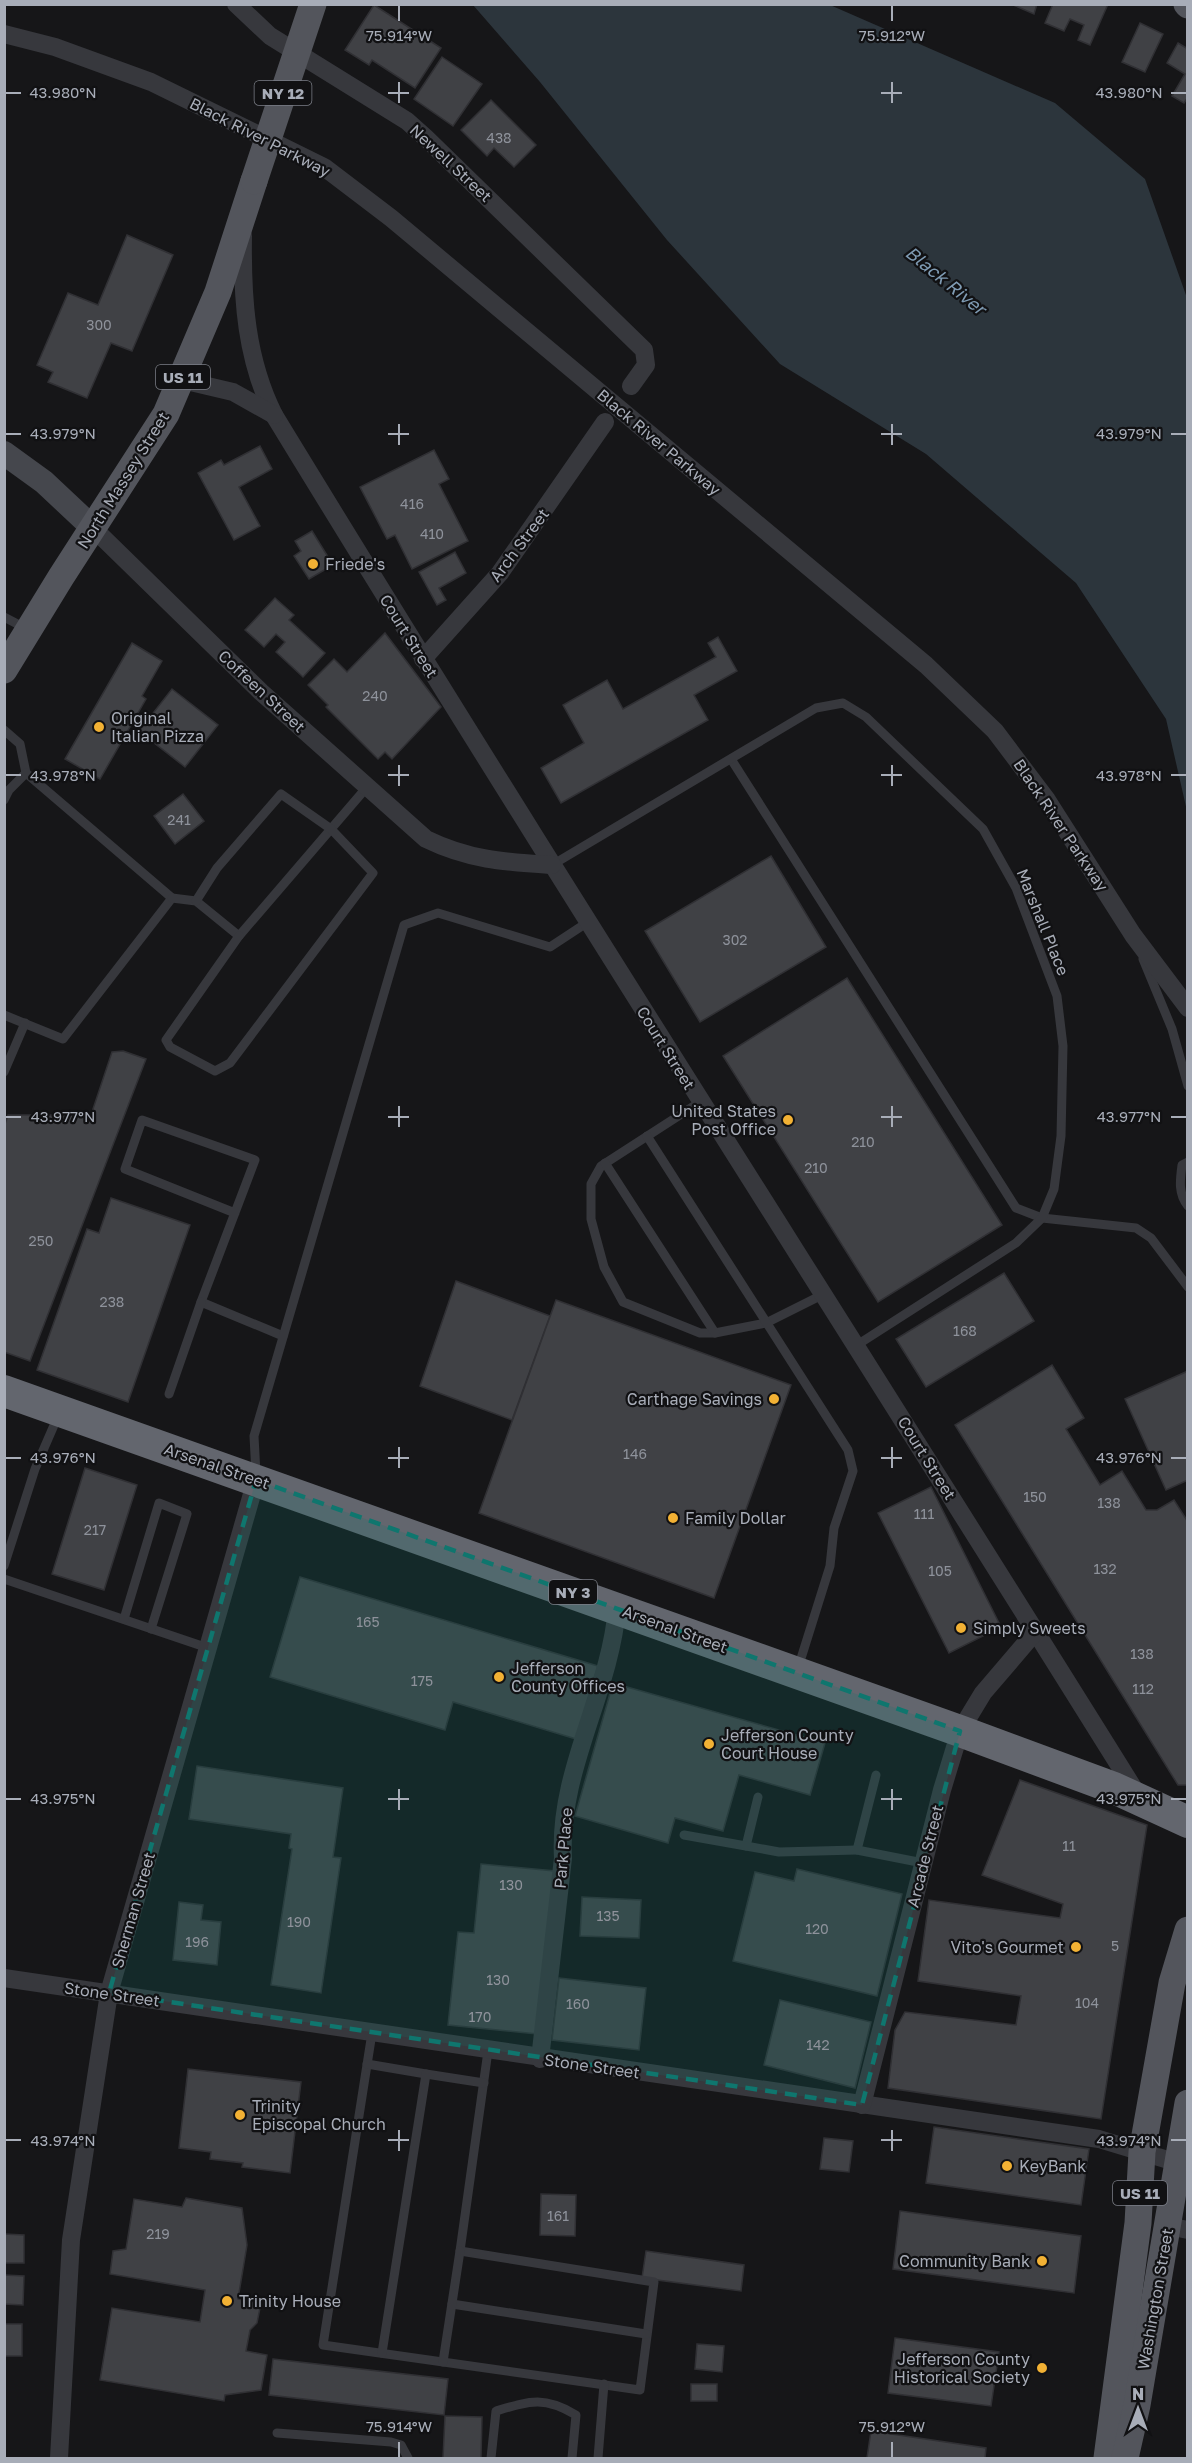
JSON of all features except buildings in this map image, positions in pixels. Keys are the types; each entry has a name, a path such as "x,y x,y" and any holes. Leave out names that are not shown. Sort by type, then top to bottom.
{"highway":[{"name":"Arsenal Street","path":"4,1391 796,1672 1140,1799"},
{"name":"NY 3","path":"1140,1799 1188,1822"},
{"name":"NY 3","path":"1140,1799 1188,1845"}],"main road":[{"name":"NY 12","path":"254,181 313,4"},
{"name":"US 11","path":"244,213 254,181"},
{"name":"North Massey Street","path":"4,670 166,414 218,292 244,213"},
{"name":"Coffeen Street","path":"4,453 44,482 93,528"},
{"name":"Washington Street","path":"1107,2458 1138,2223 1142,2152 1172,1983 1188,1930"},
{"name":"Washington Street","path":"1125,2458 1178,2228 1178,2163 1188,2103"}],"street":[{"name":"Newell Street","path":"236,4 270,36 406,122 426,138 644,350 646,365 631,386"},
{"name":"Black River Parkway","path":"4,34 55,47 151,82 324,166 391,218 926,665 995,731 1047,800 1133,935 1188,1008"},
{"name":"Court Street","path":"244,213 242,289 246,328 263,393 274,415 423,659 700,1102 857,1345 1140,1799"},
{"name":"Court Street","path":"182,380 233,392 274,415"},
{"name":"Arch Street","path":"423,659 500,573 605,423"},
{"name":"Coffeen Street","path":"93,528 261,692 426,839 454,853 501,862 552,865"},
{"name":"Sherman Street","path":"59,2458 71,2240 109,1993 256,1480"},
{"name":"Park Place","path":"540,2059 563,1858 561,1830 573,1771 615,1638 617,1608"},
{"name":"Arcade Street","path":"862,2105 923,1863 960,1731 982,1693 1036,1631"},
{"name":"Stone Street","path":"4,1978 540,2059 1099,2139 1178,2163"}],"lane":[{"path":"4,617 29,630"},
{"name":"Marshall Place","path":"552,865 816,708 843,703 866,717 983,829 1016,888 1058,996 1063,1046 1061,1136 1054,1189 1042,1218 1016,1243 857,1345"},
{"path":"4,730 20,744 26,773 172,898 196,901 239,936"},
{"path":"731,759 1016,1208 1042,1218 1136,1228 1151,1238 1188,1287"},
{"path":"4,800 9,790 26,773"},
{"path":"196,901 217,868 281,794 331,829 373,873 230,1063 215,1071 170,1047 166,1040 239,936 331,829 367,787"},
{"path":"4,1015 63,1039 172,898"},
{"path":"256,1480 254,1436 404,925 438,913 550,947 588,922"},
{"path":"1133,935 1172,1029 1188,1086"},
{"path":"4,1072 25,1023"},
{"path":"700,1102 605,1163 594,1175 591,1184 591,1219 604,1268 623,1302 700,1333 715,1333 766,1323 824,1294"},
{"path":"170,1394 201,1302 235,1213 255,1160 142,1120 125,1169 235,1213"},
{"path":"647,1136 848,1450 853,1463 853,1471 834,1528 830,1566 796,1672"},
{"path":"1188,1162 1182,1166 1180,1184 1182,1200 1188,1206"},
{"path":"605,1163 715,1333"},
{"path":"201,1302 283,1336"},
{"path":"4,1566 35,1469 60,1411"},
{"path":"124,1619 159,1503 187,1514 152,1629"},
{"path":"4,1579 208,1648"},
{"path":"857,1850 876,1775"},
{"path":"746,1846 758,1797"},
{"path":"684,1835 779,1852 857,1850 923,1863"},
{"path":"372,2033 323,2345 640,2390 654,2282 460,2251"},
{"path":"442,2362 488,2051"},
{"path":"367,2064 484,2083"},
{"path":"382,2354 426,2074"},
{"path":"452,2304 646,2334"},
{"path":"598,2458 604,2385"},
{"path":"491,2458 496,2411 531,2400 557,2404 576,2415 572,2458"},
{"path":"277,2433 391,2442 401,2445 408,2458"}],"highlighted area":[{"path":"256,1480 960,1731 862,2105 109,1993"}],"water":[{"name":"Black River","path":"473,5 830,5 1055,103 1145,179 1187,298 1187,811 1166,719 1076,583 926,454 780,364 667,240 540,82"}],"place":[{"name":"Friede's","path":"313,564"},
{"name":"Original Italian Pizza","path":"99,727"},
{"name":"United States Post Office","path":"788,1120"},
{"name":"Carthage Savings","path":"774,1399"},
{"name":"Family Dollar","path":"673,1518"},
{"name":"Simply Sweets","path":"961,1628"},
{"name":"Jefferson County Offices","path":"499,1677"},
{"name":"Jefferson County Court House","path":"709,1744"},
{"name":"Vito's Gourmet","path":"1076,1947"},
{"name":"Trinity Episcopal Church","path":"240,2115"},
{"name":"KeyBank","path":"1007,2166"},
{"name":"Community Bank","path":"1042,2261"},
{"name":"Trinity House","path":"227,2301"},
{"name":"Jefferson County Historical Society","path":"1042,2368"}]}
